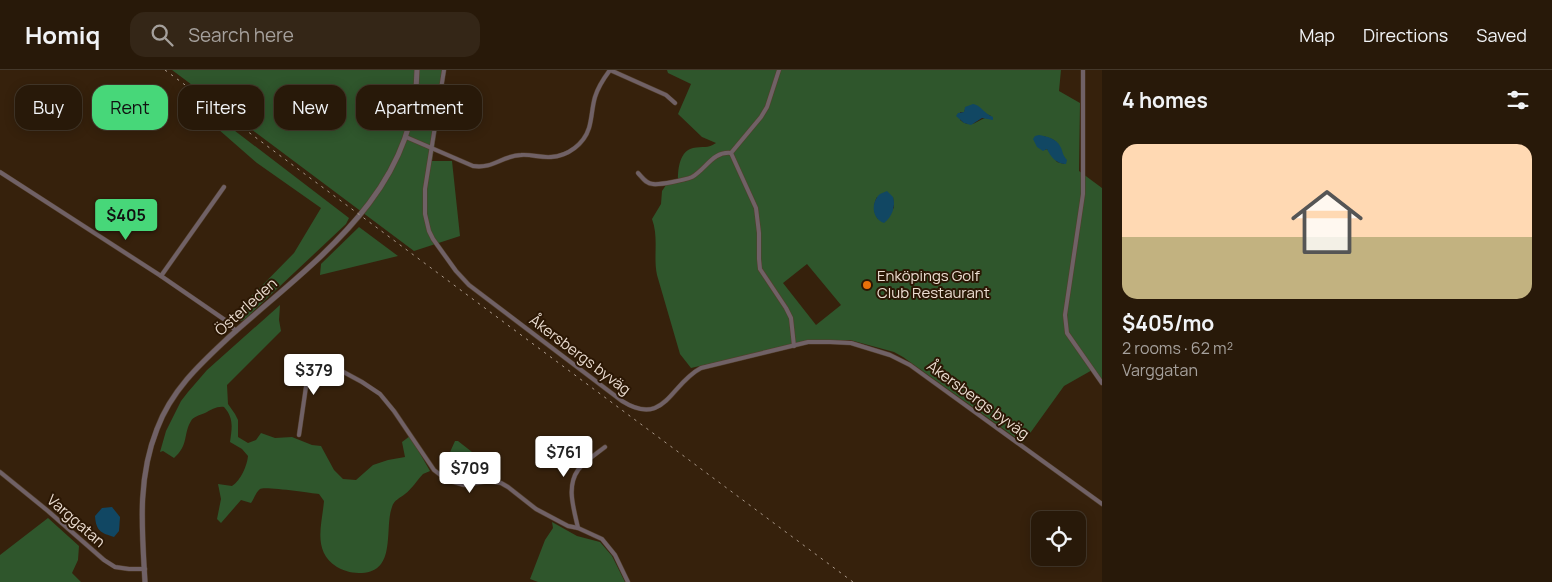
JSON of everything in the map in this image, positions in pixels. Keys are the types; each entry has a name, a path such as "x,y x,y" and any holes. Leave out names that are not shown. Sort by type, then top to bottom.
{"street":[{"name":"Österleden","path":"145,582 142,516 143,480 157,429 170,402 188,378 236,331 314,263 351,226 383,183 406,137 416,93 417,70"},
{"name":"Åkersbergs byväg","path":"444,70 424,204 427,222 433,239 462,279 484,298 630,406 643,410 660,406 671,397 690,375 700,368 808,342 847,342 901,360 1102,504"},
{"path":"406,137 472,166 481,167 488,167 519,154 550,158 564,154 576,147 585,135 597,93 610,70 666,95 676,103"},
{"path":"731,153 764,112 779,70"},
{"path":"1083,70 1083,194 1065,315 1067,333 1102,383"},
{"path":"638,173 646,182 653,185 686,179 697,173 717,155 731,153"},
{"path":"731,153 756,208 760,233 760,269 792,318 794,346"},
{"path":"0,172 161,276 225,320 236,331"},
{"path":"161,276 224,187"},
{"path":"299,434 308,373 310,370 338,369 362,382 388,401 434,470 440,476 456,484 464,485 489,481 508,486 536,509 568,526 578,528 602,539 615,555 628,582"},
{"path":"578,528 573,508 573,481 579,469 605,447"},
{"name":"Varggatan","path":"0,472 104,560 115,567 144,569"}],"green space":[{"path":"172,70 446,70 444,85 356,85 356,130 437,130 432,161 452,161 460,236 414,251 252,130 264,130 264,85 192,85"},
{"path":"667,70 1061,70 1059,91 1080,103 1079,171 1102,188 1102,380 1094,369 1064,386 1023,443 903,357 894,352 850,340 808,341 691,368 680,354 657,275 655,233 652,219 661,204 662,191 666,185 687,181 686,178 678,179 679,165 685,153 693,148 708,147 716,143 702,137 678,114 691,84 668,73","holes":["966,107 982,110 991,116 968,124 960,120 960,112 964,112","1043,136 1057,142 1062,156 1065,158 1064,164 1057,162 1047,149 1045,150","877,197 893,197 894,208 878,219 874,206","807,264 841,305 816,325 783,283"]},
{"path":"219,130 234,130 349,218 346,224 244,320 237,322 230,318 294,253 321,208 257,163"},
{"path":"359,227 398,256 320,275 321,264"},
{"path":"280,305 279,320 281,331 227,385 228,404 238,420 238,437 248,443 256,440 261,433 275,438 292,437 312,445 321,446 334,470 343,479 356,480 373,465 405,457 402,442 410,436 430,471 423,474 410,490 393,505 385,557 380,565 373,570 362,573 350,572 337,567 329,561 321,545 320,537 324,501 319,494 263,488 257,492 251,503 241,500 221,523 217,519 221,499 218,484 232,486 243,472 248,456 242,449 230,442 231,419 224,407 214,408 192,420 182,449 174,458 163,451 160,452 166,431 181,401 188,392 207,370"},
{"path":"455,441 458,441 472,452 497,463 499,466 498,476 476,481 464,481 450,478 443,474 442,470"},
{"path":"48,518 79,546 78,560 72,573 81,582 0,582 0,555"},
{"path":"552,522 577,536 600,542 612,556 625,582 538,582 530,579 545,540 553,528"}],"water":[{"path":"973,104 993,117 993,120 982,118 971,125 964,123 956,116 958,113 964,112 965,107"},
{"path":"1039,135 1051,138 1059,144 1067,160 1066,164 1054,160 1047,149 1043,151 1037,147 1033,139"},
{"path":"887,191 893,197 894,208 884,223 875,214 874,205 877,197"},
{"path":"112,507 120,517 119,531 114,537 100,531 95,516 102,508"}],"railway":[{"path":"165,70 853,582"}],"place":[{"name":"Enköpings Golf Club Restaurant","path":"867,285"}]}
